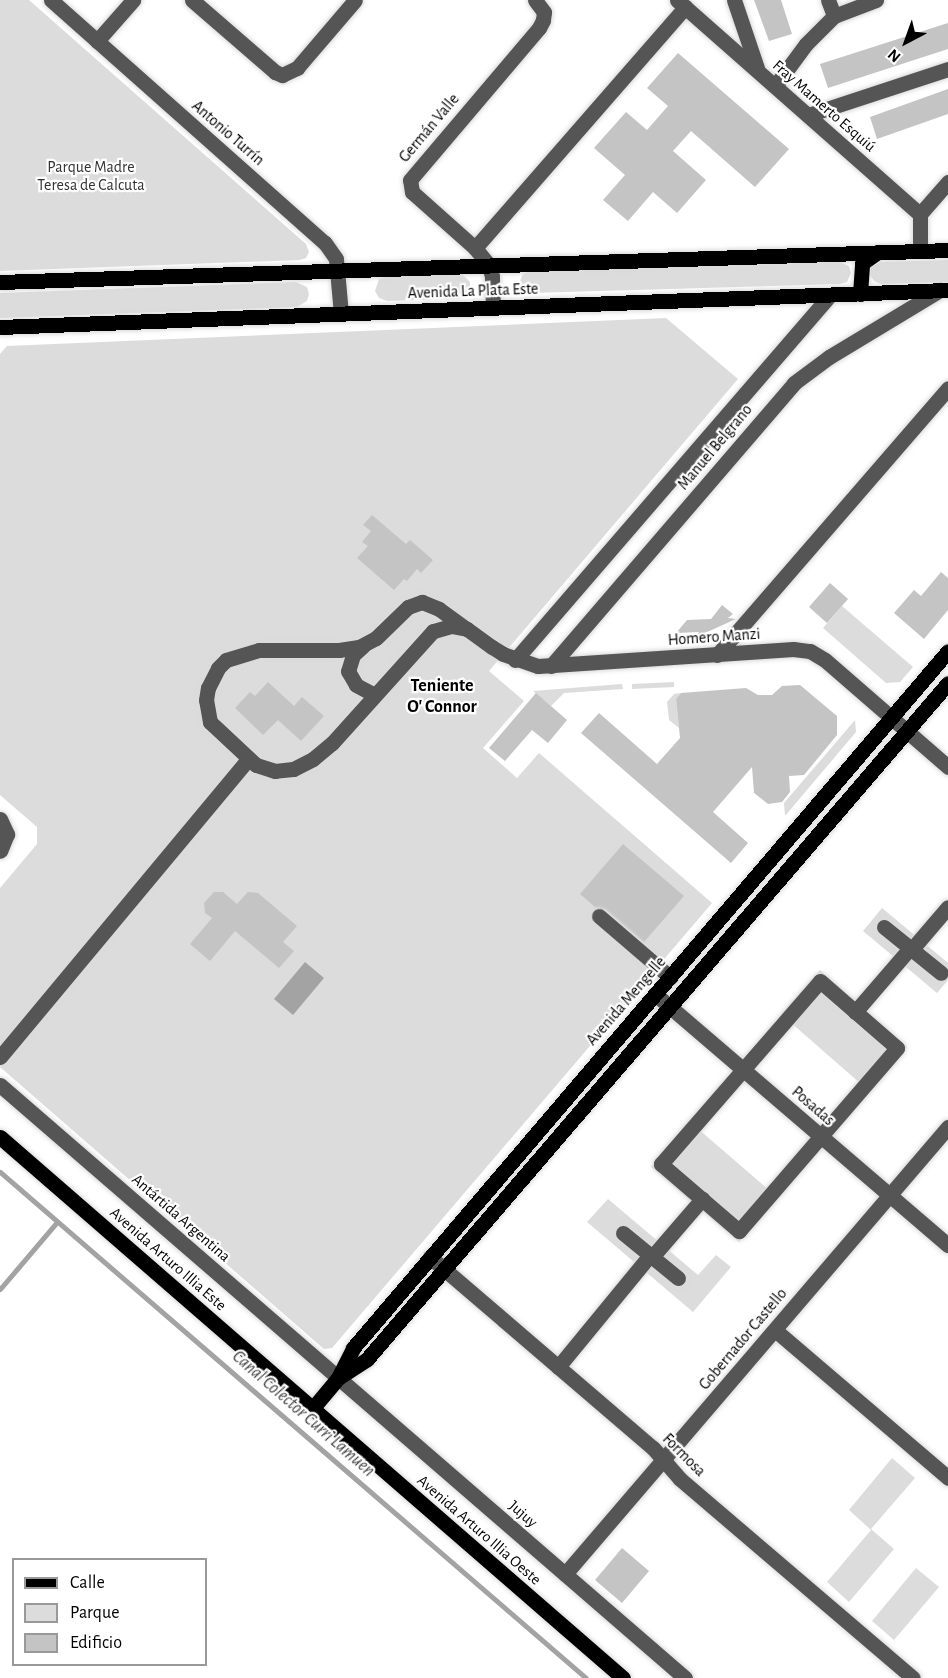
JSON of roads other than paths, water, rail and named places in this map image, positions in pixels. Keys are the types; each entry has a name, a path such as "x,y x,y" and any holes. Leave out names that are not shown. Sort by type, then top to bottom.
{"main road":[{"name":"Avenida La Plata Este","path":"0,282 948,250"},
{"path":"860,294 862,263 878,252"},
{"name":"Avenida La Plata Este","path":"0,327 944,290"},
{"name":"Avenida Mengelle","path":"312,1409 338,1378 353,1348 948,651"},
{"name":"Avenida Mengelle","path":"338,1378 363,1363 948,683"},
{"name":"Avenida Arturo Illia Este","path":"0,1137 312,1409"},
{"name":"Avenida Arturo Illia Oeste","path":"312,1409 623,1678"}],"street":[{"name":"Antonio Turrín","path":"51,0 325,243 336,259 341,314"},
{"path":"98,41 133,0"},
{"path":"192,0 275,72 282,75 297,68 355,0"},
{"name":"Germán Valle","path":"488,264 475,248 412,192 410,180 539,28 544,12 536,0"},
{"path":"734,0 758,71"},
{"path":"828,0 834,16"},
{"path":"775,86 806,44 834,16 876,0"},
{"path":"475,248 681,3"},
{"name":"Fray Mamerto Esquiú","path":"681,3 920,214"},
{"path":"808,115 948,69"},
{"path":"920,251 920,214 948,182"},
{"path":"488,264 492,276 493,308"},
{"name":"Manuel Belgrano","path":"551,666 794,383 829,357 944,290"},
{"name":"Manuel Belgrano","path":"516,660 830,295"},
{"path":"717,655 948,388"},
{"path":"375,695 356,685 348,671 353,655 408,607 422,602 439,609 516,660"},
{"path":"368,643 339,650 259,650 226,660 218,668 208,688 206,711 216,730 248,759 266,770 275,771 303,765 332,743 433,631 451,626 467,629"},
{"name":"Homero Manzi","path":"516,660 551,666 793,649 810,651 825,660 948,766"},
{"path":"0,1057 248,759"},
{"path":"0,819 7,834 0,851"},
{"path":"855,1012 948,907"},
{"path":"599,916 670,977"},
{"path":"884,927 941,973"},
{"path":"819,981 897,1048 739,1231 662,1164 743,1070 819,981"},
{"name":"Posadas","path":"655,994 948,1245"},
{"name":"Antártida Argentina","path":"0,1084 338,1378"},
{"name":"Gobernador Castello","path":"565,1574 948,1127"},
{"path":"558,1367 702,1199"},
{"path":"623,1233 678,1278"},
{"name":"Formosa","path":"430,1257 664,1460 689,1486 913,1678"},
{"path":"775,1330 948,1478"},
{"name":"Jujuy","path":"338,1378 685,1678"}],"waterway":[{"name":"Canal Colector Curri Lamuen","path":"0,1172 586,1678"},
{"path":"0,1289 57,1222"}],"district":[{"name":"Teniente O' Connor","path":"442,697"}],"park label":[{"name":"Parque Madre Teresa de Calcuta","path":"91,176"}]}
